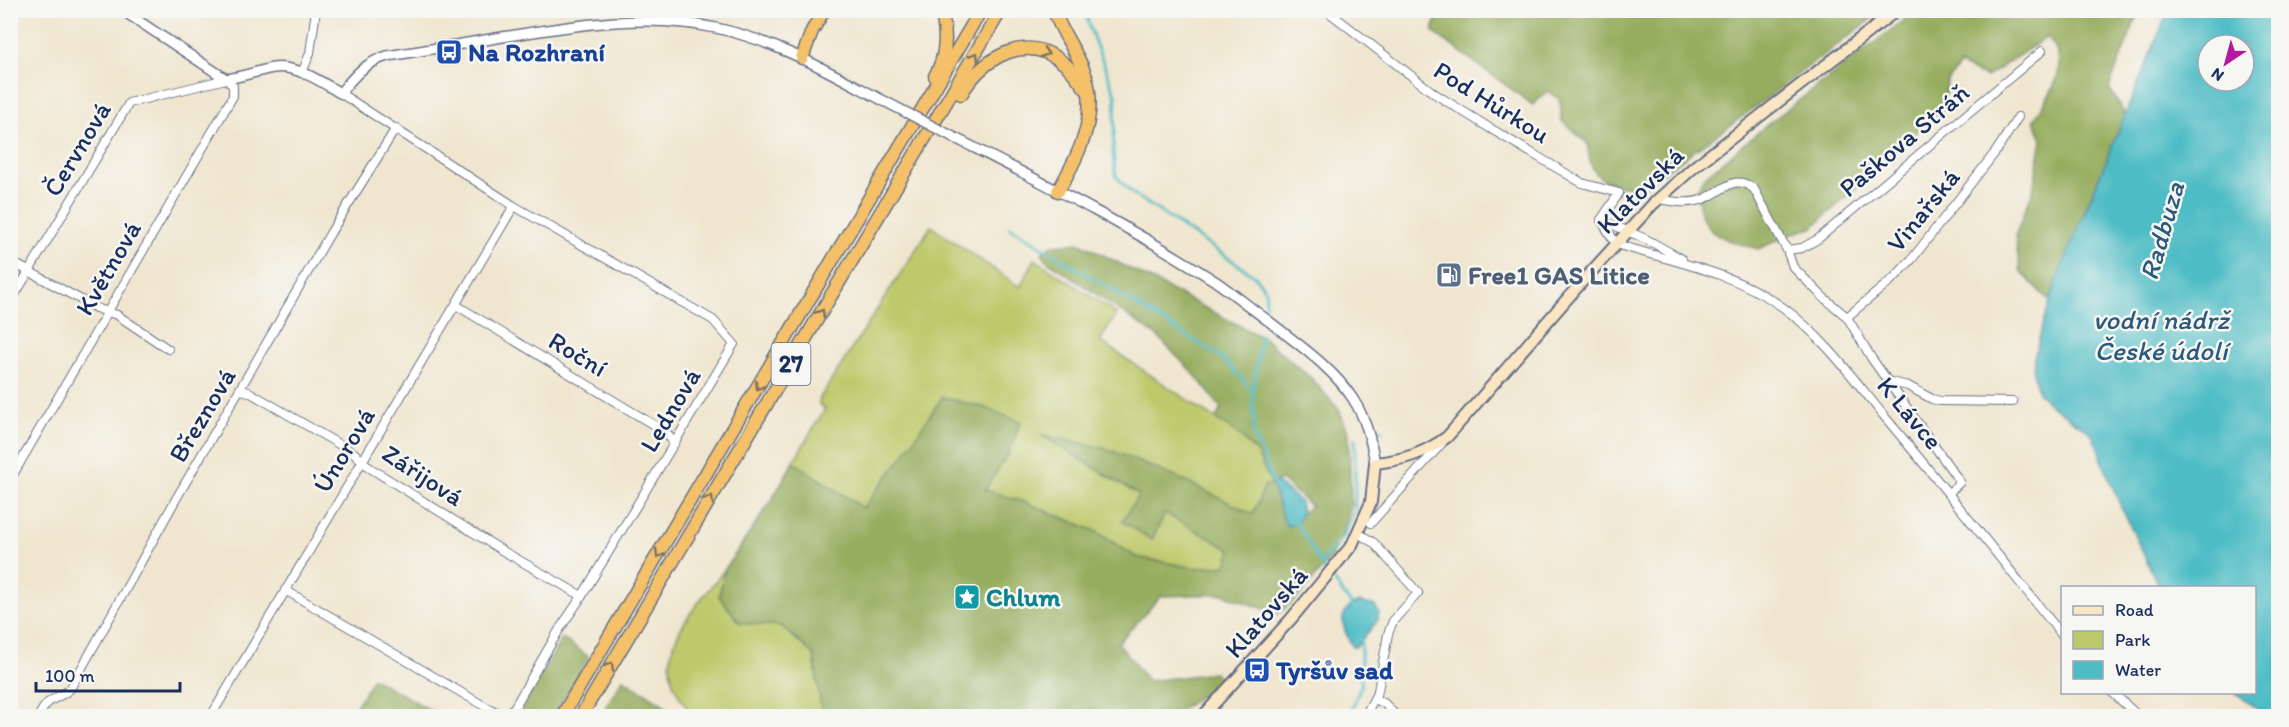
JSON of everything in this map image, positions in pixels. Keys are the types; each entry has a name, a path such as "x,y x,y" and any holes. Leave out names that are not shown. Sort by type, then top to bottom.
{"highway":[{"path":"802,58 812,31 824,10"},
{"path":"852,230 862,197 938,71 946,35 941,10"},
{"name":"27","path":"562,717 981,10"},
{"name":"27","path":"580,717 1001,10"},
{"path":"1054,10 1086,78 1090,109 1087,130 1058,191"},
{"path":"923,141 947,116 974,74 990,60 1011,51 1033,50 1055,57 1065,64 1087,90"}],"main road":[{"name":"Klatovská","path":"1203,717 1328,576 1358,533 1371,502 1375,463 1423,453 1447,437 1658,199 1694,167 1897,10"}],"street":[{"path":"122,10 226,79"},
{"path":"302,73 310,53 316,10"},
{"name":"Pod Hůrkou","path":"1326,10 1436,94 1479,122 1582,183 1619,193 1601,220"},
{"path":"340,93 358,72 372,61 387,56 538,31 639,20 679,22 717,28 760,41 802,58 1058,191 1159,247 1216,282 1318,361 1345,388 1361,412 1370,437 1375,463"},
{"name":"Paškova Stráň","path":"1787,250 1802,248 1818,239 2042,51"},
{"name":"Lednová","path":"226,79 276,68 302,73 340,93 396,128 514,206 713,320 734,344 582,596 559,630 514,708 503,715 285,590"},
{"name":"Červnová","path":"10,303 129,103 226,79"},
{"name":"Květnová","path":"10,480 233,96 233,86 226,79"},
{"name":"Vinařská","path":"1847,317 1894,278 1912,259 1997,150 2018,117"},
{"name":"Březnová","path":"39,717 45,704 70,689 176,499 332,232 396,128"},
{"path":"1658,199 1682,203 1706,198 1724,187 1739,182 1746,183 1754,189 1787,250 1793,267 1847,317 1872,359 1960,482 1949,493"},
{"name":"Únorová","path":"211,717 514,206"},
{"path":"1601,220 1627,232"},
{"path":"1601,220 1616,244"},
{"name":"K Lávce","path":"1627,232 1646,239 1688,263"},
{"name":"K Lávce","path":"1616,244 1688,263 1727,277 1780,306 1810,330 1949,493 2061,634"},
{"path":"10,261 106,313 117,315 168,350"},
{"name":"Roční","path":"456,305 667,433 674,444"},
{"path":"1890,382 1908,386 1940,401 2013,402"},
{"name":"Zářijová","path":"241,390 249,392 354,453 362,461 503,551 582,596"},
{"name":"Klatovská","path":"1371,523 1447,437"},
{"path":"1358,533 1374,543 1418,592 1394,621 1388,634 1381,675 1374,699 1365,717"},
{"path":"2113,694 2138,717"},
{"path":"1374,699 1384,703 1396,717"}],"green space":[{"path":"1437,10 1882,11 1734,123 1641,188 1610,183 1596,174 1589,157 1588,144 1562,121 1560,100 1547,91 1533,105 1433,32"},
{"path":"1916,11 2139,11 2109,88 2126,116 2049,301 2020,271 2015,236 2033,190 2042,139 2034,120 2047,100 2057,79 2059,68 2059,58 2055,47 2047,37 1986,77 1960,65 1947,82 1942,109 1812,228 1794,233 1758,249 1732,242 1712,232 1702,217 1696,191 1703,178 1768,124"},
{"path":"931,226 1020,287 1035,259 1117,314 1100,341 1238,434 1257,453 1272,485 1226,566 1195,568 1136,557 1095,531 1049,512 993,500 863,508 793,462 825,409 819,404 820,398"},
{"path":"1080,243 1265,339 1312,379 1339,410 1349,434 1351,507 1333,555 1298,598 1278,614 1223,594 1161,596 1118,643 1148,681 1214,673 1223,680 1179,711 1160,716 822,716 814,655 781,626 740,623 719,596 725,569 770,503 793,462 863,508 901,459 942,397 983,407 1021,422 1008,454 985,490 1025,502 1095,531 1136,557 1195,568 1226,565 1231,550 1165,513 1152,540 1122,521 1139,495 1041,435 1105,448 1178,478 1253,514 1265,485 1272,485 1257,453 1238,434 1216,419 1221,408 1195,375 1157,336 1046,260 1042,253 1052,245","holes":["1281,480 1311,506 1302,513 1297,523 1288,526 1284,521 1276,482"]},
{"path":"2278,371 2278,480 2273,443"},
{"path":"725,569 719,596 740,623 781,626 814,655 822,716 692,716 672,681 670,661 673,646 687,618"},
{"path":"562,638 589,657 553,716 518,716"},
{"path":"373,678 441,716 350,716"},
{"path":"623,679 663,704 673,716 600,716"}],"water":[{"name":"vodní nádrž České údolí","path":"2168,11 2278,11 2278,371 2273,443 2278,480 2278,716 2266,716 2237,694 2256,694 2256,586 2159,586 2117,498 2092,434 2048,403 2038,392 2033,372 2034,358 2059,274"},
{"path":"1276,482 1300,502 1302,513 1297,523 1288,526 1284,521 1272,485"},
{"path":"1360,602 1375,606 1379,612 1378,620 1356,647 1353,647 1346,634 1343,621 1347,610"}],"waterway":[{"path":"1085,10 1116,96 1113,154 1116,176 1132,193 1255,276 1266,291 1265,305"},
{"path":"1010,227 1221,357 1253,390"},
{"path":"1261,335 1253,390 1254,435 1274,485"},
{"path":"1378,431 1382,430"},
{"path":"1320,563 1343,537 1355,509 1355,438"},
{"path":"1295,521 1326,572"},
{"path":"1331,577 1354,608"},
{"path":"1349,716 1361,686 1361,637"}],"place":[{"name":"Na Rozhraní","path":"449,52"},
{"name":"Free1 GAS Litice","path":"1449,275"},
{"name":"Chlum","path":"967,597"},
{"name":"Tyršův sad","path":"1257,670"}],"water label":[{"name":"Radbuza","path":"2162,231"}]}
